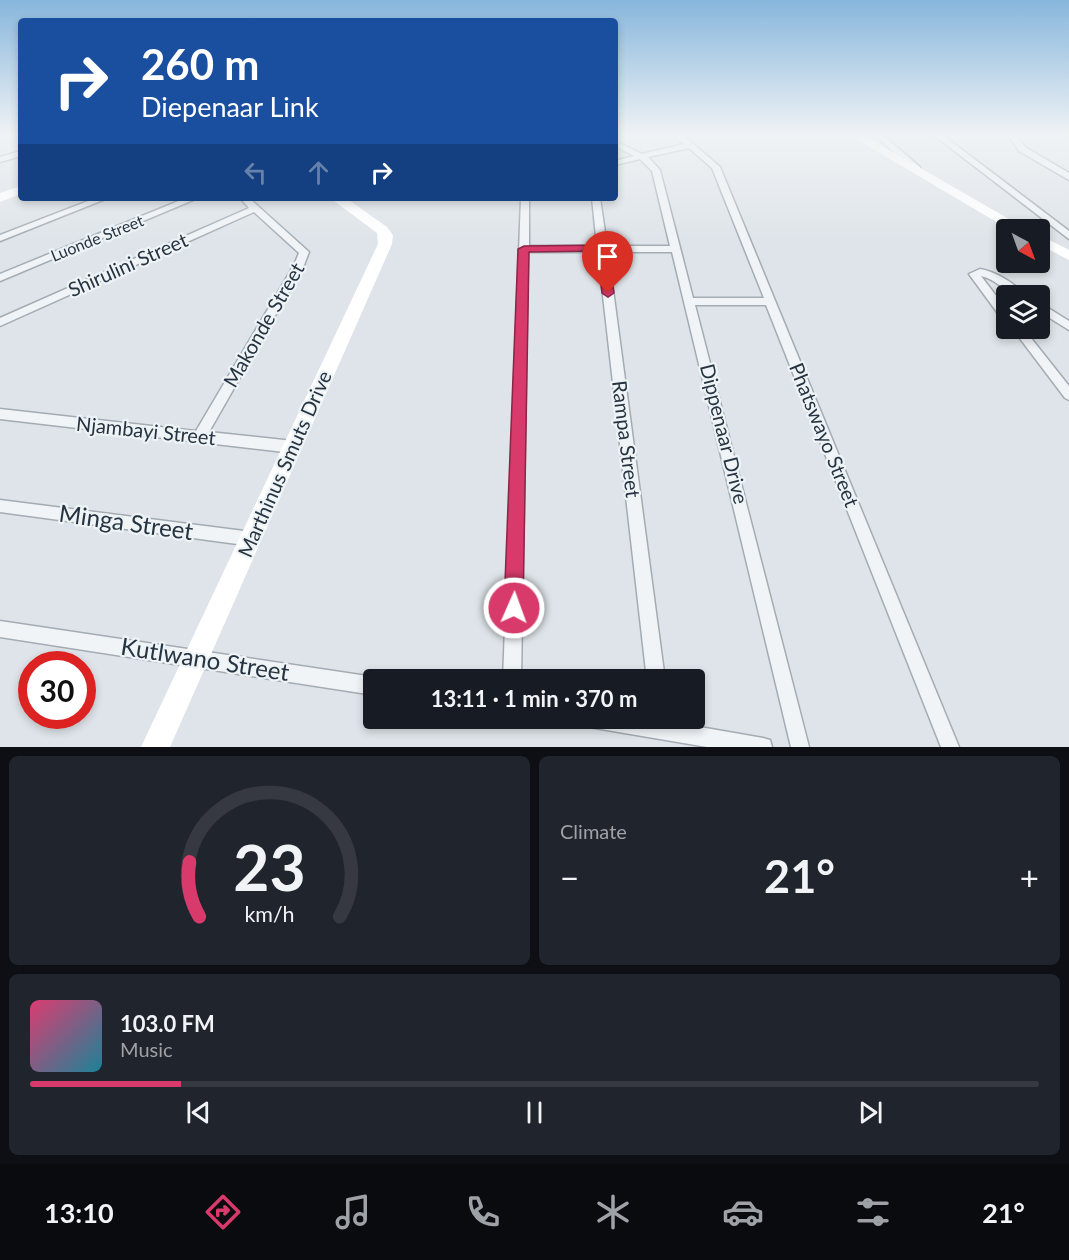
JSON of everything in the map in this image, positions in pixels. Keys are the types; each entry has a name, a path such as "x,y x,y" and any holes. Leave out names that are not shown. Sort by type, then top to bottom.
{"street":[{"name":"Dippenaar Drive","path":"656,171 800,747"},
{"name":"Phatswayo Street","path":"718,171 950,747"},
{"path":"920,171 1002,219"},
{"path":"984,171 1069,236"},
{"path":"0,198 18,191"},
{"path":"0,238 96,201"},
{"name":"Luonde Street","path":"0,278 187,201"},
{"name":"Makonde Street","path":"199,437 304,252 248,201"},
{"name":"Marthinus Smuts Drive","path":"155,747 252,539 386,240 382,230 341,201"},
{"path":"512,669 525,201"},
{"name":"Rampa Street","path":"596,201 655,669"},
{"name":"Shirulini Street","path":"0,322 256,208"},
{"path":"1050,246 1069,256"},
{"path":"524,249 676,249"},
{"path":"996,303 974,275 977,272 988,274 1005,285"},
{"path":"690,301 771,302"},
{"path":"1050,313 1065,323"},
{"path":"1050,318 1065,323"},
{"path":"1026,339 1069,395"},
{"name":"Njambayi Street","path":"0,414 293,447"},
{"name":"Minga Street","path":"0,506 252,539"},
{"name":"Kutlwano Street","path":"0,628 363,684"},
{"path":"684,729 763,747"}],"route":[{"path":"514,608 524,249 603,248 608,293"}]}
